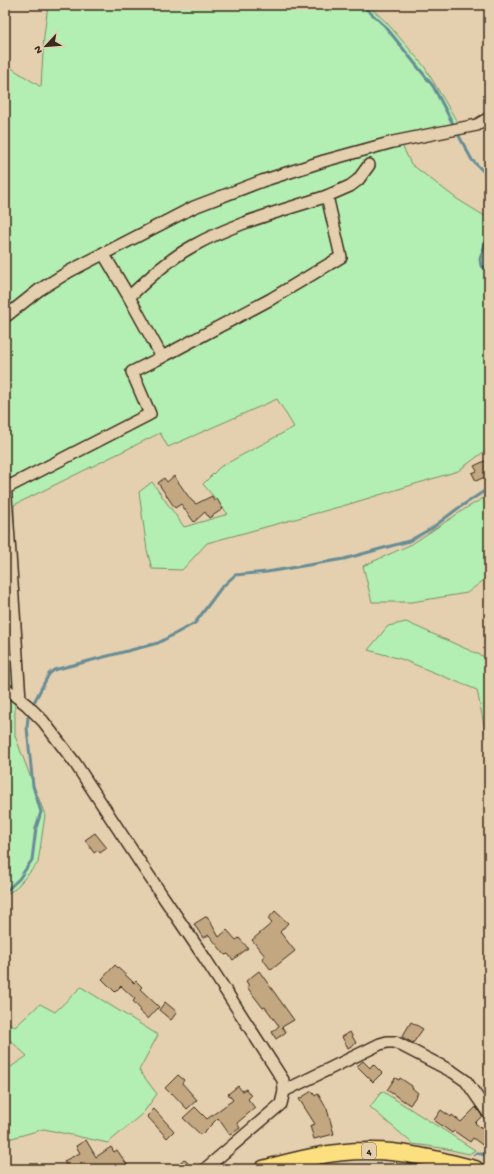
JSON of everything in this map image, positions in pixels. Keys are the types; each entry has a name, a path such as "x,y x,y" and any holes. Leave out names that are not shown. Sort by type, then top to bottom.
{"highway":[{"name":"4","path":"263,1169 331,1154 366,1151 402,1153 474,1169"}],"street":[{"path":"5,317 39,290 70,271 194,208 262,181 324,161 393,142 477,125 489,118"},
{"path":"129,297 173,258 193,246 232,227 327,196 350,186 358,180 369,165"},
{"path":"6,488 150,414 132,372 162,358 271,299 341,257 327,196"},
{"path":"103,253 162,358"},
{"path":"5,482 20,699"},
{"path":"5,688 20,699 43,721 75,763 204,957 283,1080 284,1091 281,1104 205,1169"},
{"path":"284,1091 380,1044 395,1042 453,1072 469,1086 489,1114"}],"green space":[{"path":"48,5 368,5 387,23 424,66 459,125 402,145 411,164 457,199 488,218 486,259 489,261 489,448 458,471 346,505 207,543 182,570 152,569 147,550 139,492 152,482 184,527 228,514 203,484 220,467 294,427 277,399 168,447 160,433 14,505 15,736 45,815 38,863 15,889 5,895 5,64 41,87 44,36"},
{"path":"489,495 489,576 467,593 412,602 372,602 363,566 412,544"},
{"path":"406,622 489,659 489,750 477,690 401,659 368,650 388,626"},
{"path":"81,987 158,1035 139,1070 157,1094 143,1113 108,1143 44,1129 5,1140 5,1071 27,1056 10,1040 5,1042 5,1020 15,1027 40,1004 55,1012"},
{"path":"382,1091 475,1150 469,1154 413,1144 370,1107"}],"building":[{"path":"489,459 489,475 476,481 472,473 477,471 474,466"},
{"path":"174,476 191,500 196,504 212,496 214,501 217,499 223,509 209,518 205,512 194,522 181,504 175,508 158,483 164,478 167,482"},
{"path":"95,833 107,848 100,853 98,850 94,853 85,840"},
{"path":"275,911 288,923 280,932 295,951 271,970 262,958 265,956 252,940 272,923 268,919"},
{"path":"207,916 219,937 227,930 236,940 239,938 248,948 233,960 228,954 225,955 209,935 203,938 194,924"},
{"path":"115,965 134,983 136,981 142,987 140,989 159,1007 148,1019 139,1011 140,1009 133,1001 135,999 121,986 115,992 102,979"},
{"path":"259,971 294,1020 282,1027 286,1032 276,1039 272,1032 279,1026 265,1007 263,1008 247,987 249,986 246,981"},
{"path":"165,1002 177,1012 171,1020 159,1010"},
{"path":"411,1022 423,1029 413,1043 402,1037"},
{"path":"350,1032 356,1043 348,1048 342,1037"},
{"path":"363,1061 370,1068 373,1064 382,1073 373,1082 357,1066"},
{"path":"178,1075 184,1080 182,1083 197,1100 187,1109 172,1093 171,1094 165,1088"},
{"path":"395,1078 399,1080 400,1078 412,1086 412,1088 418,1093 410,1105 387,1090"},
{"path":"238,1086 242,1091 246,1089 251,1096 248,1099 255,1108 237,1123 240,1128 230,1135 218,1118 201,1135 183,1118 195,1107 207,1119 233,1100 228,1094"},
{"path":"312,1091 315,1096 318,1094 327,1109 334,1134 314,1139 310,1126 315,1124 299,1099"},
{"path":"476,1107 482,1116 475,1123 489,1134 489,1150 473,1138 470,1142 454,1131 452,1133 434,1120 441,1110 451,1117 452,1115 461,1122"},
{"path":"154,1109 174,1131 167,1138 147,1116"},
{"path":"86,1140 96,1157 111,1147 114,1152 117,1150 130,1169 68,1169 64,1161 80,1153 76,1146"},
{"path":"184,1159 194,1169 173,1169"}],"waterway":[{"path":"362,5 385,26 433,86 453,124"},
{"path":"459,136 472,160 489,177"},
{"path":"489,233 480,259 481,266 489,269"},
{"path":"32,706 49,674 54,670 158,643 195,623 221,588 235,575 267,572 344,559 409,541 432,528 489,488"},
{"path":"5,892 19,879 32,860 36,828 41,812 33,786 27,728 28,717"},
{"path":"474,1155 477,1153 489,1156"}]}
